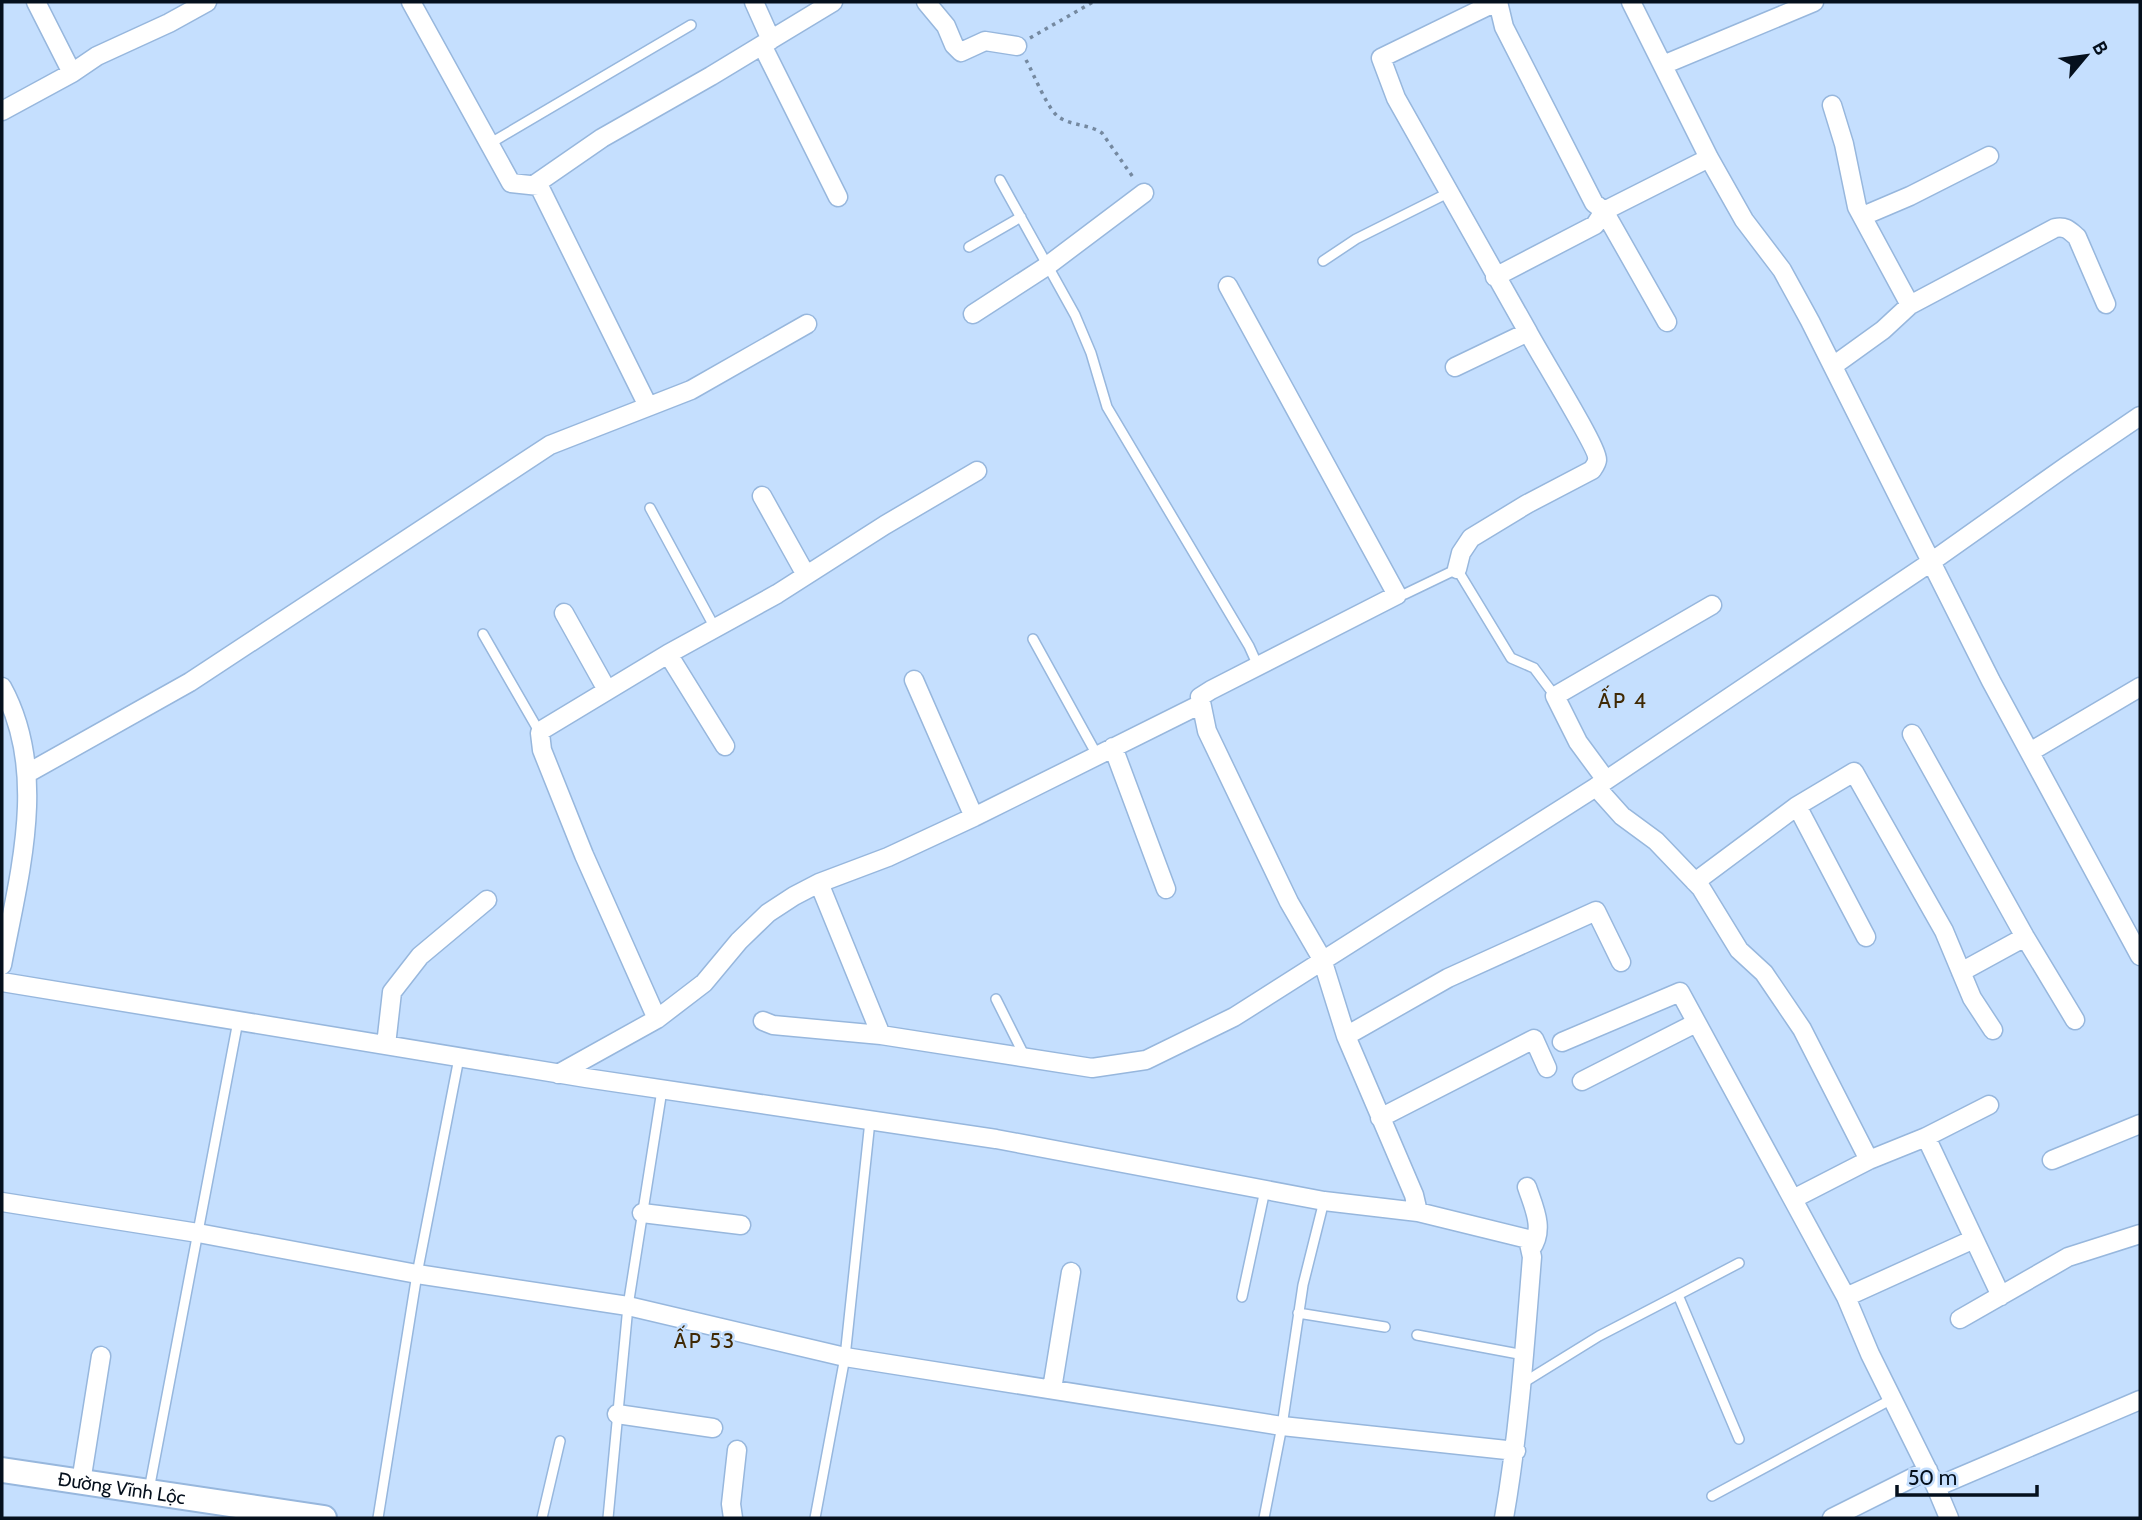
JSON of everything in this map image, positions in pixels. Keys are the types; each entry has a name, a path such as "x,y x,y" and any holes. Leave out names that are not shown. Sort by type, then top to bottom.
{"main road":[{"name":"Đường Vĩnh Lộc","path":"2,1470 324,1518"}],"street":[{"path":"36,2 72,73"},
{"path":"2,111 72,73 97,56 169,23 207,2"},
{"path":"411,2 511,183 539,186 648,406"},
{"path":"754,2 766,43 838,197"},
{"path":"534,185 602,138 833,2"},
{"path":"926,2 946,26 954,45 961,52 985,41 1017,46"},
{"path":"1457,569 1461,553 1471,538 1527,504 1592,470 1598,457 1396,98 1381,58 1497,2 1504,27 1553,127 1594,203 1604,211 1667,322"},
{"path":"1631,2 1709,158 1744,220 1782,270 1991,681 2135,934 2140,956"},
{"path":"1663,65 1814,2"},
{"path":"1832,106 1857,206 1910,305"},
{"path":"1863,216 1910,196 1989,156"},
{"path":"1495,277 1595,226 1604,211 1709,158"},
{"path":"973,314 1047,266 1144,193"},
{"path":"1833,366 1883,330 1910,305 2062,226 2077,237 2106,304"},
{"path":"1228,286 1397,595 1200,697 1201,704 1207,731 1289,902 1322,959 1346,1036 1414,1195 1418,1212"},
{"path":"28,773 190,681 550,445 691,390 807,324"},
{"path":"1455,367 1528,332"},
{"path":"763,1021 773,1025 881,1035 1092,1068 1146,1060 1234,1017 1601,783 1931,562 2140,416"},
{"path":"657,1019 580,843 542,750 540,733 550,723 667,654 778,594 885,525 977,471"},
{"path":"762,496 806,575"},
{"path":"1712,605 1555,696 1578,743 1622,816 1657,841 1695,882 1739,950 1764,973 1802,1029 1869,1160"},
{"path":"564,613 607,691"},
{"path":"667,654 724,746"},
{"path":"914,680 974,817"},
{"path":"2,687 23,741 28,773 26,822 2,965"},
{"path":"2030,752 2140,687"},
{"path":"558,1074 657,1019 704,983 739,941 768,913 819,883 888,857 974,817 1201,704"},
{"path":"1912,734 2025,937 2075,1020"},
{"path":"1105,751 1166,889"},
{"path":"1695,882 1797,806 1854,772 1944,931 1972,998 1993,1030"},
{"path":"1797,806 1867,937"},
{"path":"819,883 881,1035"},
{"path":"386,1045 392,992 420,956 488,900"},
{"path":"1346,1036 1448,978 1596,911 1621,961"},
{"path":"1961,972 2025,937"},
{"path":"2,982 558,1074 996,1139 1324,1201 1418,1212 1528,1239 1532,1257 1516,1451 1504,1518"},
{"path":"1562,1042 1680,992 1795,1198 1846,1297 1870,1354 1949,1518"},
{"path":"1582,1081 1696,1023"},
{"path":"1380,1118 1534,1039 1547,1068"},
{"path":"1795,1198 1869,1160 1926,1137 1989,1105"},
{"path":"2052,1160 2140,1125"},
{"path":"1926,1137 2001,1296"},
{"path":"1527,1186 1539,1226 1537,1239 1531,1249"},
{"path":"2,1202 198,1233 417,1274 628,1306 845,1357 1282,1426 1516,1451"},
{"path":"642,1213 741,1225"},
{"path":"1960,1319 2068,1257 2140,1234"},
{"path":"1846,1297 1974,1239"},
{"path":"1052,1389 1071,1272"},
{"path":"81,1482 101,1356"},
{"path":"1936,1487 2140,1400"},
{"path":"617,1414 713,1428"},
{"path":"733,1518 731,1504 737,1450"},
{"path":"1832,1518 1928,1470"}],"lane":[{"path":"489,144 691,25"},
{"path":"1000,180 1075,315 1107,407 1249,646 1258,666"},
{"path":"1323,261 1356,239 1448,193"},
{"path":"969,247 1021,217"},
{"path":"650,508 715,628"},
{"path":"1397,595 1405,594 1457,569 1511,658 1534,668 1555,696"},
{"path":"483,634 540,733"},
{"path":"1033,639 1105,751"},
{"path":"996,999 1025,1057"},
{"path":"149,1492 238,1021"},
{"path":"378,1518 417,1274 459,1058"},
{"path":"608,1518 628,1306 662,1090"},
{"path":"815,1518 845,1357 870,1121"},
{"path":"1242,1297 1265,1190"},
{"path":"1265,1518 1303,1284 1324,1201"},
{"path":"1521,1384 1599,1336 1739,1263"},
{"path":"1678,1295 1739,1439"},
{"path":"1298,1313 1385,1326"},
{"path":"1417,1335 1524,1354"},
{"path":"1712,1496 1892,1399"},
{"path":"542,1518 560,1441"}],"path":[{"path":"1093,2 1017,46 1055,115 1082,127 1095,128 1102,133 1144,193"}],"district":[{"name":"ẤP 4","path":"1623,701"},
{"name":"ẤP 53","path":"705,1341"}]}
